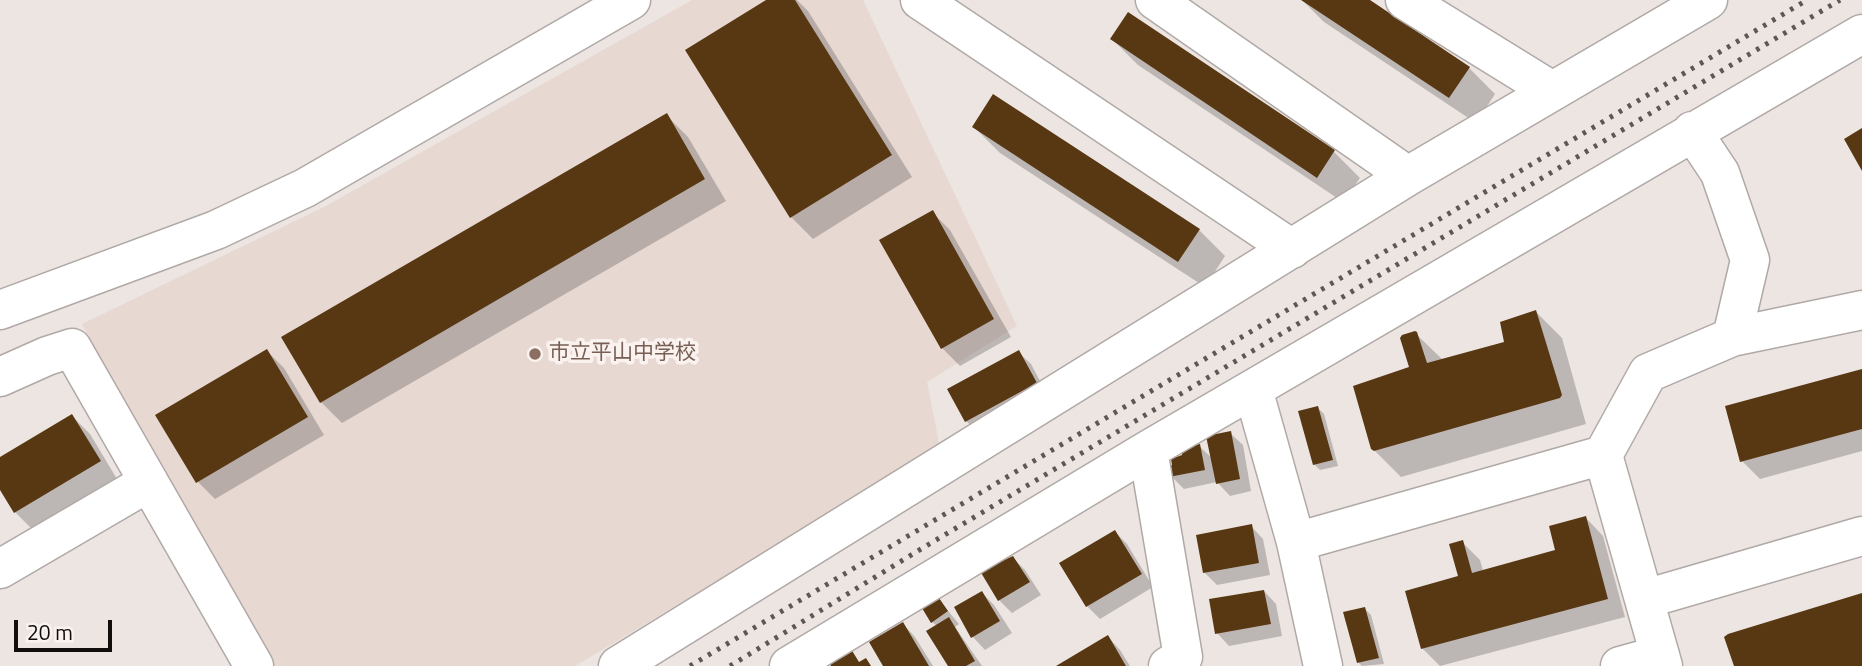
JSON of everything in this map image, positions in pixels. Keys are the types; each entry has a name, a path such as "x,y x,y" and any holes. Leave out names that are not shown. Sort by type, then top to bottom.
{"street":[{"path":"0,310 216,230 294,194 631,0"},
{"path":"920,0 1292,249"},
{"path":"1155,0 1408,176"},
{"path":"1405,0 1552,91"},
{"path":"618,666 1408,176 1708,0"},
{"path":"789,666 1148,450 1862,34"},
{"path":"1692,131 1720,173 1750,260 1732,337"},
{"path":"1620,666 1662,660 1603,455 1648,373 1732,337 1862,310"},
{"path":"0,377 72,348 149,482 242,662"},
{"path":"1253,389 1296,542 1323,666"},
{"path":"1148,450 1179,663"},
{"path":"1296,542 1603,455"},
{"path":"0,569 149,482"},
{"path":"1645,599 1862,536"}],"shaded area":[{"name":"市立平山中学校","path":"692,0 863,0 1017,326 927,382 940,448 575,666 273,666 158,465 82,324 324,207"}],"building":[{"path":"766,0 795,0 892,155 790,218 685,50"},
{"path":"1301,0 1370,0 1470,67 1449,98"},
{"path":"1128,12 1335,150 1317,178 1110,39"},
{"path":"993,94 1200,229 1178,262 972,127"},
{"path":"667,113 705,179 320,403 281,337"},
{"path":"1862,128 1862,171 1844,139"},
{"path":"933,210 994,319 941,349 879,240"},
{"path":"1536,310 1562,395 1560,398 1374,451 1371,449 1353,386 1409,367 1400,338 1402,335 1417,332 1427,363 1504,342 1500,322"},
{"path":"267,349 308,417 196,483 155,415"},
{"path":"1019,350 1037,383 965,422 947,389"},
{"path":"1862,369 1862,429 1740,462 1725,406"},
{"path":"1318,406 1333,460 1313,465 1298,411"},
{"path":"72,414 101,461 14,513 0,490 0,457"},
{"path":"1231,431 1240,479 1216,484 1206,436"},
{"path":"1200,444 1205,470 1169,477 1167,467 1172,465 1171,459 1182,455 1183,447"},
{"path":"1586,516 1608,599 1421,649 1405,591 1458,576 1449,544 1463,540 1472,573 1555,550 1549,526"},
{"path":"1252,524 1259,563 1203,573 1196,535"},
{"path":"1115,530 1142,574 1086,607 1059,563"},
{"path":"1013,556 1030,582 998,601 980,571"},
{"path":"1264,590 1271,624 1215,634 1209,599"},
{"path":"982,591 1000,621 971,638 954,607"},
{"path":"1862,593 1862,666 1734,666 1724,637 1728,634"},
{"path":"939,598 948,611 931,623 922,608"},
{"path":"1365,607 1379,658 1357,663 1343,612"},
{"path":"949,617 975,661 966,666 948,666 926,631"},
{"path":"903,622 929,666 883,666 869,642"},
{"path":"1108,635 1126,666 1056,666"},
{"path":"851,649 859,662 866,658 871,666 831,666 829,663"}],"railway":[{"path":"690,666 1807,0"},
{"path":"730,666 1840,0"}],"place":[{"name":"市立平山中学校","path":"535,354"}]}
